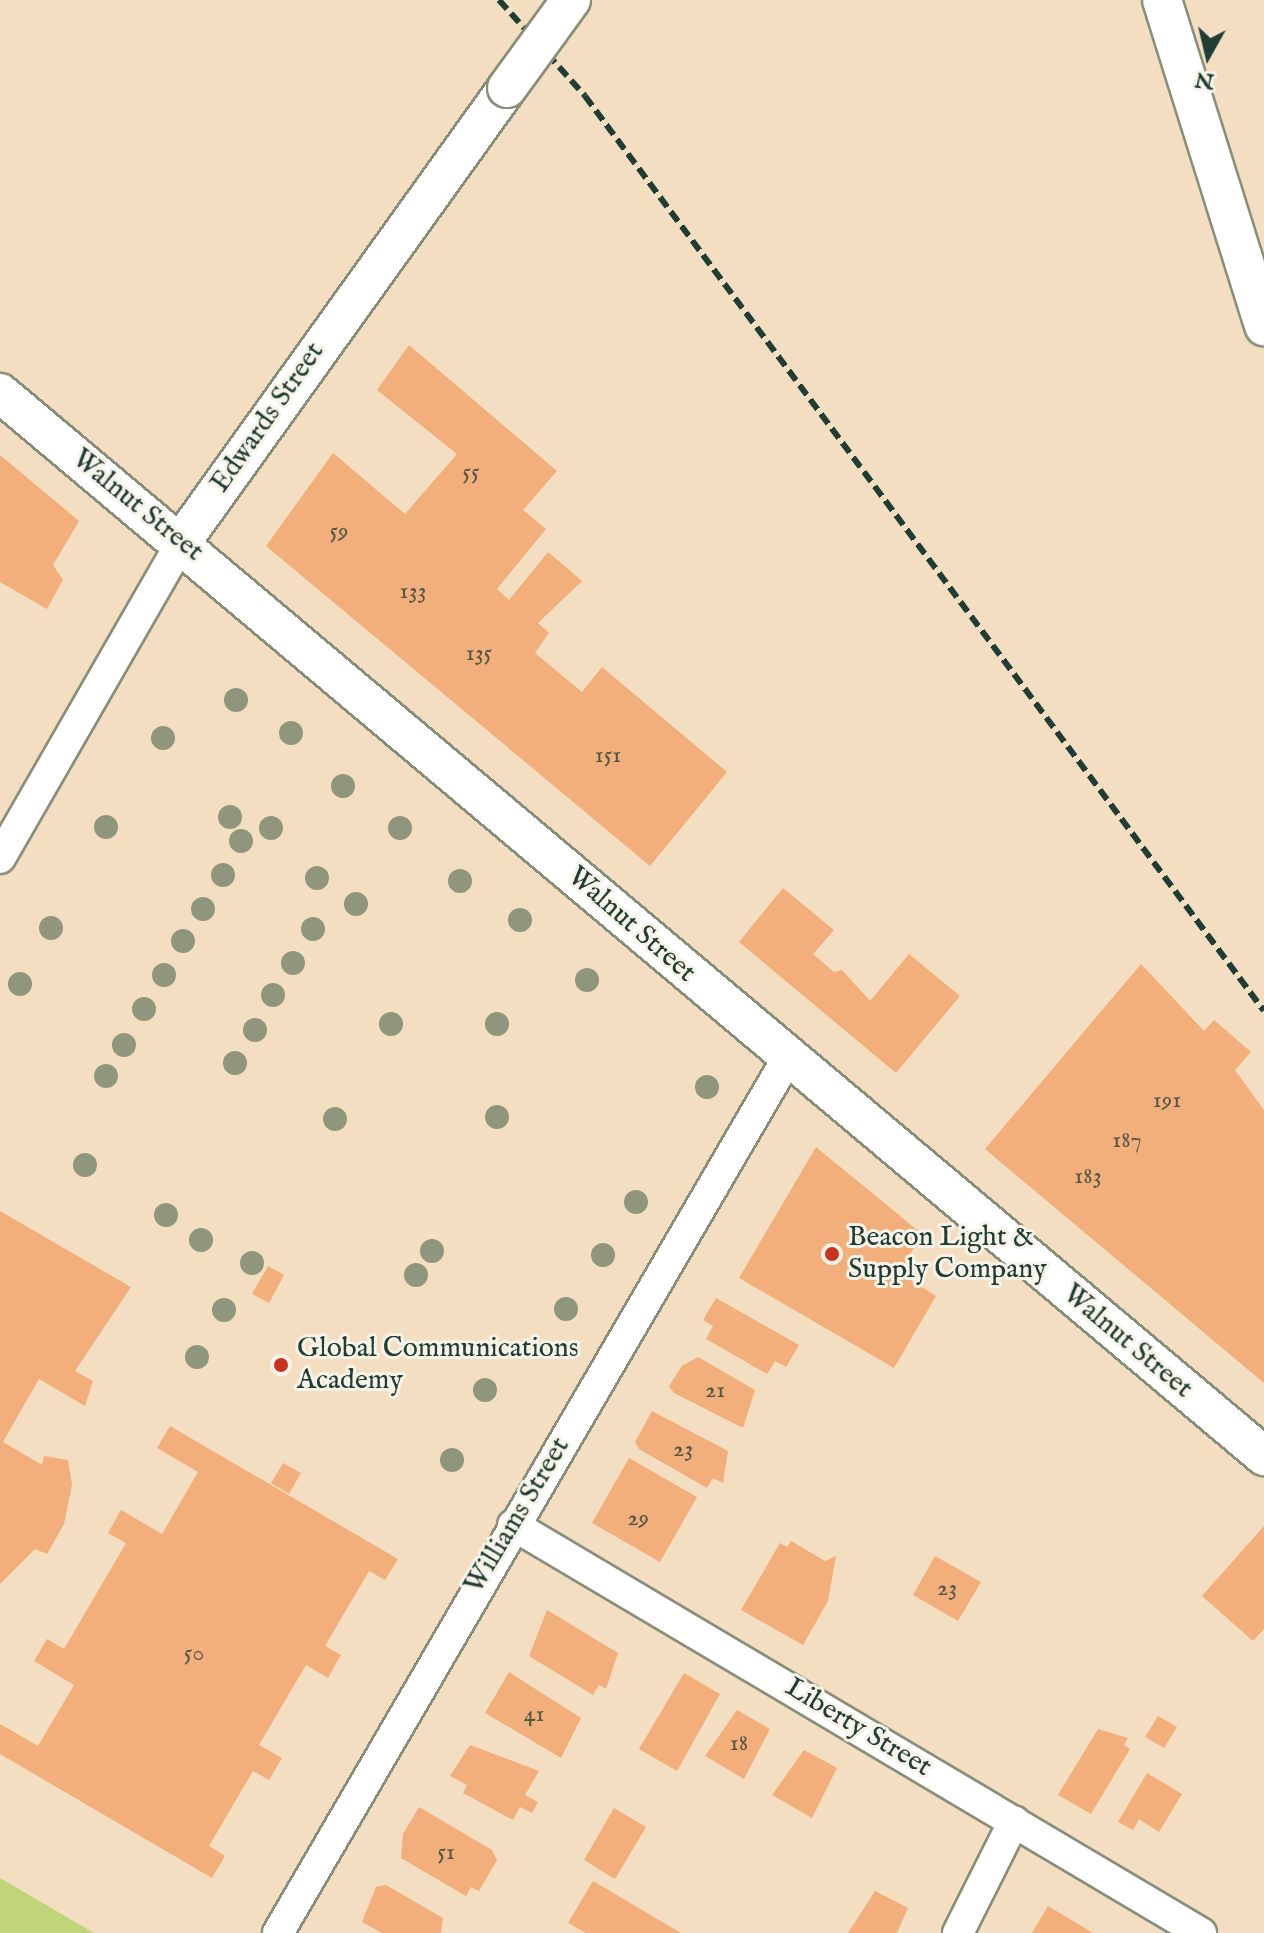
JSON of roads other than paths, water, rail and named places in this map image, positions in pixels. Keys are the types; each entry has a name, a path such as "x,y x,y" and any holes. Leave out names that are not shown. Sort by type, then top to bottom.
{"street":[{"name":"Edwards Street","path":"0,858 182,541 571,0"},
{"path":"1162,0 1264,326"},
{"name":"Walnut Street","path":"0,393 182,541 787,1059 1264,1456"},
{"name":"Williams Street","path":"278,1933 787,1059"},
{"name":"Liberty Street","path":"513,1525 1201,1933"},
{"path":"958,1933 1014,1821"}],"railway":[{"path":"499,0 585,96 1264,1011"}],"place":[{"name":"Beacon Light & Supply Company","path":"832,1254"},
{"name":"Global Communications Academy","path":"281,1365"}]}
